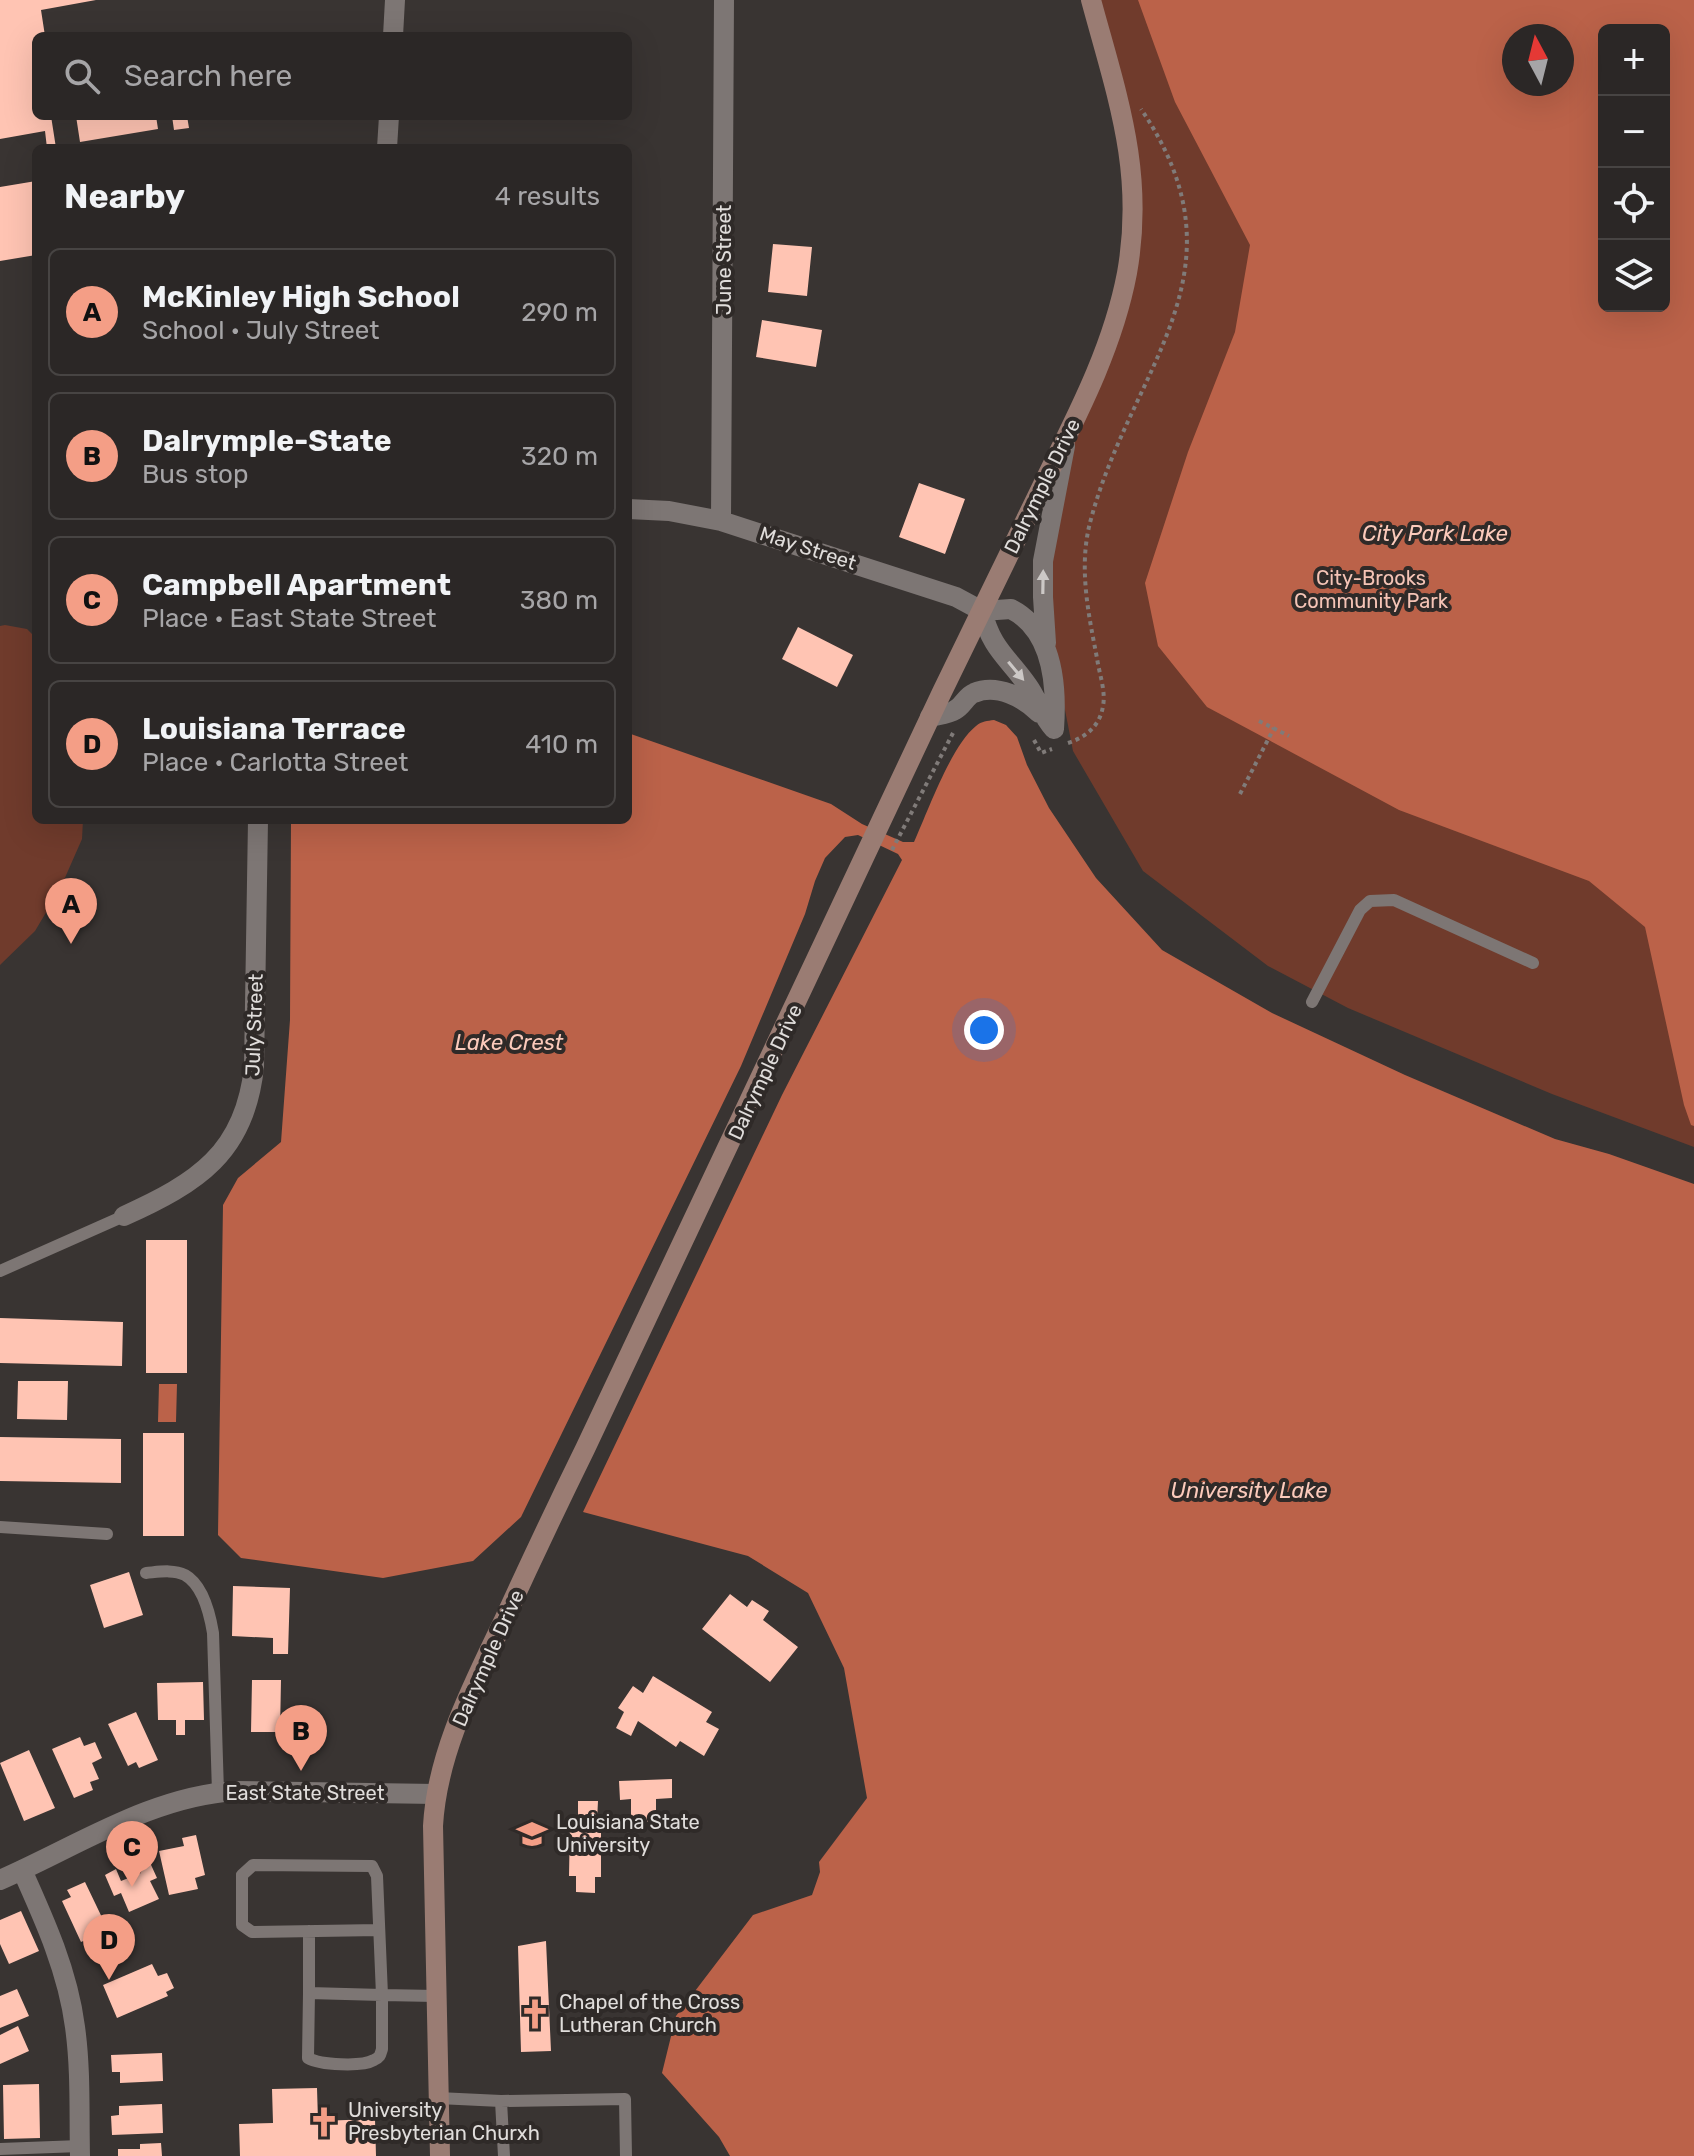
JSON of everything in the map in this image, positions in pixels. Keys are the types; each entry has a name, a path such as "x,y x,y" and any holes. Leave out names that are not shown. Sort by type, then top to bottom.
{"street":[{"path":"393,32 395,0"},
{"name":"June Street","path":"721,521 724,0"},
{"name":"Dalrymple Drive","path":"440,2156 433,1826 439,1776 481,1668 930,717 1066,439 1097,372 1117,312 1127,275 1134,206 1132,161 1091,0"},
{"path":"387,144 389,120"},
{"path":"1048,659 1043,561 1066,439"},
{"name":"May Street","path":"632,509 669,511 721,521 956,597 982,611 1001,608 1021,614 1038,635 1048,659 1056,694 1054,729 1037,726"},
{"path":"982,611 988,635 1029,687 1037,726"},
{"path":"930,717 956,710 974,693 990,690 1015,695 1027,702 1037,726"},
{"name":"July Street","path":"124,1216 190,1183 225,1150 243,1116 252,1089 254,1067 258,824"},
{"name":"East State Street","path":"0,1880 134,1818 190,1797 218,1792 436,1794"},
{"path":"22,1870 54,1942 75,2025 80,2151"}],"lane":[{"path":"1312,1002 1360,910 1377,899 1402,903 1533,963"},
{"path":"0,1271 124,1216"},
{"path":"0,1527 107,1534"},
{"path":"146,1573 171,1572 186,1576 197,1588 210,1614 218,1792"},
{"path":"309,1931 308,2058 323,2064 372,2062 379,2057 382,2049 382,1995 377,1876 372,1866 253,1865 242,1875 242,1925 246,1930 379,1930"},
{"path":"309,1993 436,1996"},
{"path":"438,2098 501,2101 625,2099 626,2156"},
{"path":"501,2101 504,2156"},
{"path":"0,2149 80,2151"}],"path":[{"path":"1078,740 1094,727 1103,709 1105,696 1084,575 1085,542 1102,485 1173,325 1185,273 1187,236 1182,189 1163,141 1138,105"},
{"path":"1259,721 1289,736"},
{"path":"1037,726 1041,753"},
{"path":"888,859 958,727"},
{"path":"1240,794 1274,728"}],"green space":[{"name":"City Park Lake","path":"1091,0 1694,0 1694,1147 1552,1094 1348,1008 1268,966 1143,871 1073,751 1043,597 1066,439 1122,295 1134,206"},
{"path":"0,626 27,629 32,634 32,824 83,824 82,839 60,889 35,931 0,965"}],"water":[{"name":"City Park Lake","path":"1138,0 1694,0 1694,1126 1684,1105 1645,927 1589,881 1399,810 1207,707 1158,646 1145,583 1188,452 1235,332 1250,245 1175,102"},
{"name":"University Lake","path":"994,720 1006,725 1017,737 1049,808 1096,878 1162,950 1272,1013 1405,1075 1555,1139 1694,1184 1694,2156 730,2156 719,2137 662,2073 676,2016 753,1915 812,1895 820,1872 819,1862 867,1798 844,1668 808,1593 748,1556 583,1512 782,1095 902,860 898,854 858,835 845,837 825,858 805,914 741,1066 521,1517 473,1561 383,1578 241,1558 218,1535 223,1205 238,1178 281,1142 290,1020 291,824 632,824 632,734 831,804 862,824 903,842 914,842 958,748 982,722"},
{"path":"159,1384 177,1384 176,1422 158,1422"}],"building":[{"path":"0,0 96,0 41,10 44,32 32,32 32,120 52,120 55,144 47,144 45,131 0,139"},
{"path":"77,120 157,120 158,129 80,142"},
{"path":"173,120 188,120 189,128 174,130"},
{"path":"32,182 32,256 0,261 0,187"},
{"path":"773,244 812,247 807,296 768,292"},
{"path":"762,320 822,330 816,367 756,357"},
{"path":"919,483 965,499 945,554 899,537"},
{"path":"798,627 853,655 837,687 782,659"},
{"path":"146,1240 187,1240 187,1373 146,1373"},
{"path":"0,1318 123,1322 122,1366 0,1363"},
{"path":"18,1381 68,1381 67,1420 17,1419"},
{"path":"143,1433 184,1433 184,1536 143,1536"},
{"path":"0,1437 121,1439 121,1483 0,1481"},
{"path":"129,1572 143,1615 104,1628 90,1585"},
{"path":"233,1586 290,1588 288,1654 273,1654 273,1638 232,1636"},
{"path":"730,1594 747,1607 752,1600 769,1611 763,1620 798,1647 770,1682 702,1629"},
{"path":"653,1676 712,1712 706,1722 719,1729 704,1756 680,1741 676,1747 638,1721 631,1736 616,1728 624,1712 618,1708 633,1686 643,1693"},
{"path":"252,1680 281,1680 280,1732 251,1732"},
{"path":"203,1682 204,1720 185,1720 185,1735 176,1735 176,1720 158,1720 157,1683"},
{"path":"136,1712 158,1760 139,1768 136,1762 128,1766 108,1724"},
{"path":"80,1737 84,1746 95,1742 102,1758 92,1763 99,1779 90,1782 93,1790 74,1798 52,1749"},
{"path":"29,1750 55,1808 24,1821 0,1763"},
{"path":"672,1779 672,1798 656,1799 656,1822 631,1821 631,1799 620,1800 619,1781"},
{"path":"578,1801 598,1801 601,1877 595,1877 595,1893 576,1892 576,1876 569,1876 570,1821 578,1821"},
{"path":"196,1835 205,1875 195,1878 198,1889 169,1895 159,1851 184,1846 182,1838"},
{"path":"147,1856 157,1878 150,1881 159,1899 129,1912 121,1893 114,1896 105,1875 116,1869 121,1881 141,1873 136,1861"},
{"path":"85,1882 108,1930 81,1942 62,1901 71,1897 67,1890"},
{"path":"21,1911 39,1951 9,1964 0,1944 0,1920"},
{"name":"Chapel of the Cross Lutheran Church","path":"546,1941 551,2051 521,2052 518,1946"},
{"path":"152,1964 158,1976 167,1973 174,1988 166,1992 168,1996 117,2018 103,1985"},
{"path":"17,1989 29,2016 0,2028 0,1996"},
{"path":"18,2026 29,2051 0,2064 0,2035"},
{"path":"162,2053 163,2081 120,2083 120,2072 112,2072 111,2055"},
{"path":"39,2084 40,2138 4,2139 3,2085"},
{"name":"University Presbyterian Churxh","path":"317,2088 318,2121 375,2119 376,2156 240,2156 239,2124 273,2123 272,2089"},
{"path":"162,2104 163,2133 112,2135 111,2116 119,2115 119,2106"},
{"path":"161,2143 162,2156 118,2156 118,2149 140,2149 140,2144"}],"place":[{"name":"McKinley High School","path":"71,944"},
{"name":"Dalrymple-State","path":"301,1771"},
{"name":"Louisiana State University","path":"532,1834"},
{"name":"Campbell Apartment","path":"132,1887"},
{"name":"Louisiana Terrace","path":"109,1980"},
{"name":"Chapel of the Cross Lutheran Church","path":"535,2014"},
{"name":"University Presbyterian Churxh","path":"324,2122"}],"park label":[{"name":"City-Brooks Community Park","path":"1371,590"}],"water label":[{"name":"Lake Crest","path":"509,1042"}]}
